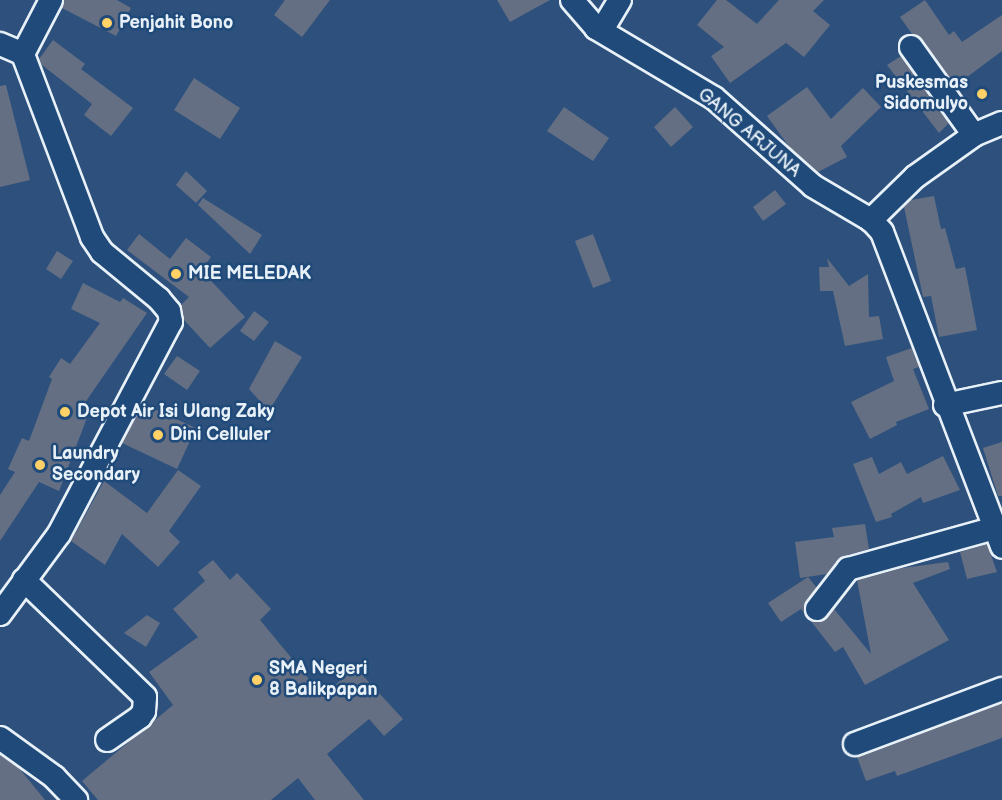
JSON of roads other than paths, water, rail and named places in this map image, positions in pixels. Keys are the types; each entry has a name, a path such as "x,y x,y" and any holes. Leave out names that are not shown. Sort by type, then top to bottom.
{"street":[{"path":"23,54 51,0"},
{"name":"GANG ARJUNA","path":"572,0 596,28 714,98 813,186 871,220"},
{"path":"596,28 606,23 620,0"},
{"path":"0,44 23,54 92,237 102,252 159,299 171,317 92,476 59,534 0,614"},
{"path":"911,47 974,135"},
{"path":"817,609 848,570 999,534 945,405 882,232 871,220 915,177 974,135 1002,123"},
{"path":"945,405 1002,393"},
{"path":"24,580 145,697 144,711 140,717 107,740"},
{"path":"855,744 1002,689"},
{"path":"0,738 54,777 76,800"}],"place":[{"name":"Penjahit Bono","path":"107,23"},
{"name":"Puskesmas Sidomulyo","path":"982,94"},
{"name":"MIE MELEDAK","path":"176,274"},
{"name":"Depot Air Isi Ulang Zaky","path":"65,412"},
{"name":"Dini Celluler","path":"158,435"},
{"name":"Laundry Secondary","path":"40,465"},
{"name":"SMA Negeri 8 Balikpapan","path":"257,680"}]}
